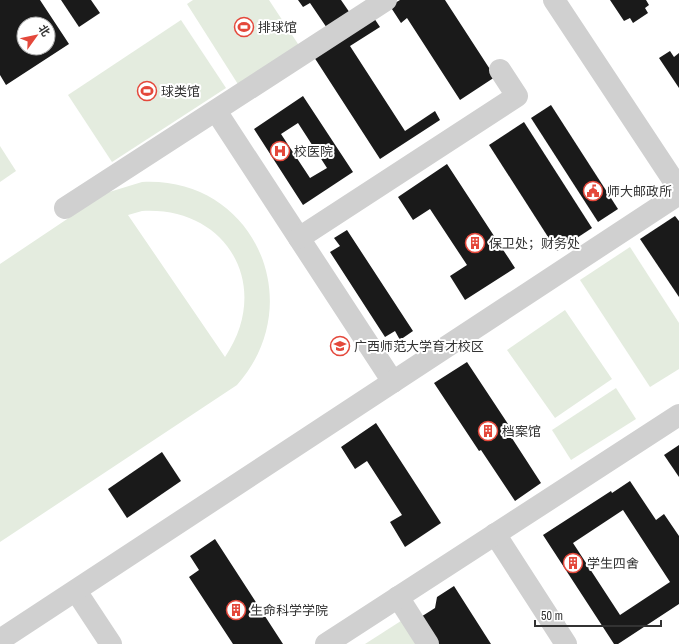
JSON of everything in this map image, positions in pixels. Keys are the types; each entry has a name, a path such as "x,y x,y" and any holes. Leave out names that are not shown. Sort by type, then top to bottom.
{"lane":[{"path":"65,208 386,0"},
{"path":"554,0 679,189"},
{"path":"299,238 517,96 500,70"},
{"path":"216,111 392,382"},
{"path":"0,640 679,194"},
{"path":"326,644 679,415"},
{"path":"495,534 566,644"},
{"path":"76,590 112,644"},
{"path":"398,597 428,644"}],"shaded area":[{"name":"排球馆","path":"193,0 269,0 302,50 241,89 187,4"},
{"name":"球类馆","path":"181,20 226,88 112,162 68,95"},
{"path":"0,146 16,171 0,182"},
{"path":"142,182 181,186 214,200 241,222 259,250 269,283 269,318 258,352 237,385 0,542 0,264 106,193","holes":["142,211 172,213 198,222 218,236 233,256 242,278 244,304 239,330 225,357 128,215"]},
{"path":"630,247 679,323 679,369 650,387 580,280"},
{"path":"565,310 612,379 555,418 507,350"},
{"path":"616,388 636,419 571,460 552,430"},
{"path":"404,619 419,644 365,644"}],"building":[{"path":"0,0 40,0 51,16 16,16 16,56 51,56 6,85 0,75"},
{"path":"61,0 91,0 100,13 79,27"},
{"path":"298,0 341,0 352,16 329,31 310,3 303,7"},
{"path":"400,0 445,0 495,77 460,100 407,18 401,23 390,6"},
{"path":"610,0 646,0 649,5 645,8 648,13 633,23 630,18 624,21"},
{"path":"374,18 380,27 350,46 405,131 435,111 440,120 380,159 314,57"},
{"path":"56,24 69,44 56,52"},
{"path":"670,51 674,57 679,53 679,88 659,58"},
{"name":"校医院","path":"303,96 353,172 303,205 254,129","holes":["298,123 327,168 310,178 281,134"]},
{"path":"551,105 618,209 598,222 531,118"},
{"path":"524,122 592,228 557,251 489,145"},
{"name":"保卫处；财务处","path":"447,164 515,268 465,300 450,276 467,265 430,209 413,220 398,197"},
{"path":"675,216 679,221 679,297 640,239"},
{"path":"347,230 413,331 400,340 395,331 385,337 330,252 340,246 334,238"},
{"name":"档案馆","path":"467,362 512,430 508,432 541,483 515,501 481,450 479,451 434,383"},
{"path":"376,423 441,523 405,547 390,522 402,515 367,461 355,469 341,447"},
{"path":"679,445 679,477 664,455"},
{"path":"162,452 181,481 127,518 108,489"},
{"name":"学生四舍","path":"630,481 656,520 664,514 679,536 679,604 618,644 614,644 543,535 611,491 612,493","holes":["623,510 670,582 620,615 573,543"]},
{"name":"生命科学学院","path":"215,539 283,644 233,644 189,577 199,570 190,556"},
{"path":"454,586 491,644 432,644 416,620 435,608 437,597"}],"place":[{"name":"排球馆","path":"244,27"},
{"name":"球类馆","path":"147,91"},
{"name":"校医院","path":"280,151"},
{"name":"师大邮政所","path":"593,191"},
{"name":"保卫处；财务处","path":"475,243"},
{"name":"广西师范大学育才校区","path":"340,346"},
{"name":"档案馆","path":"488,431"},
{"name":"学生四舍","path":"573,563"},
{"name":"生命科学学院","path":"236,610"}]}
